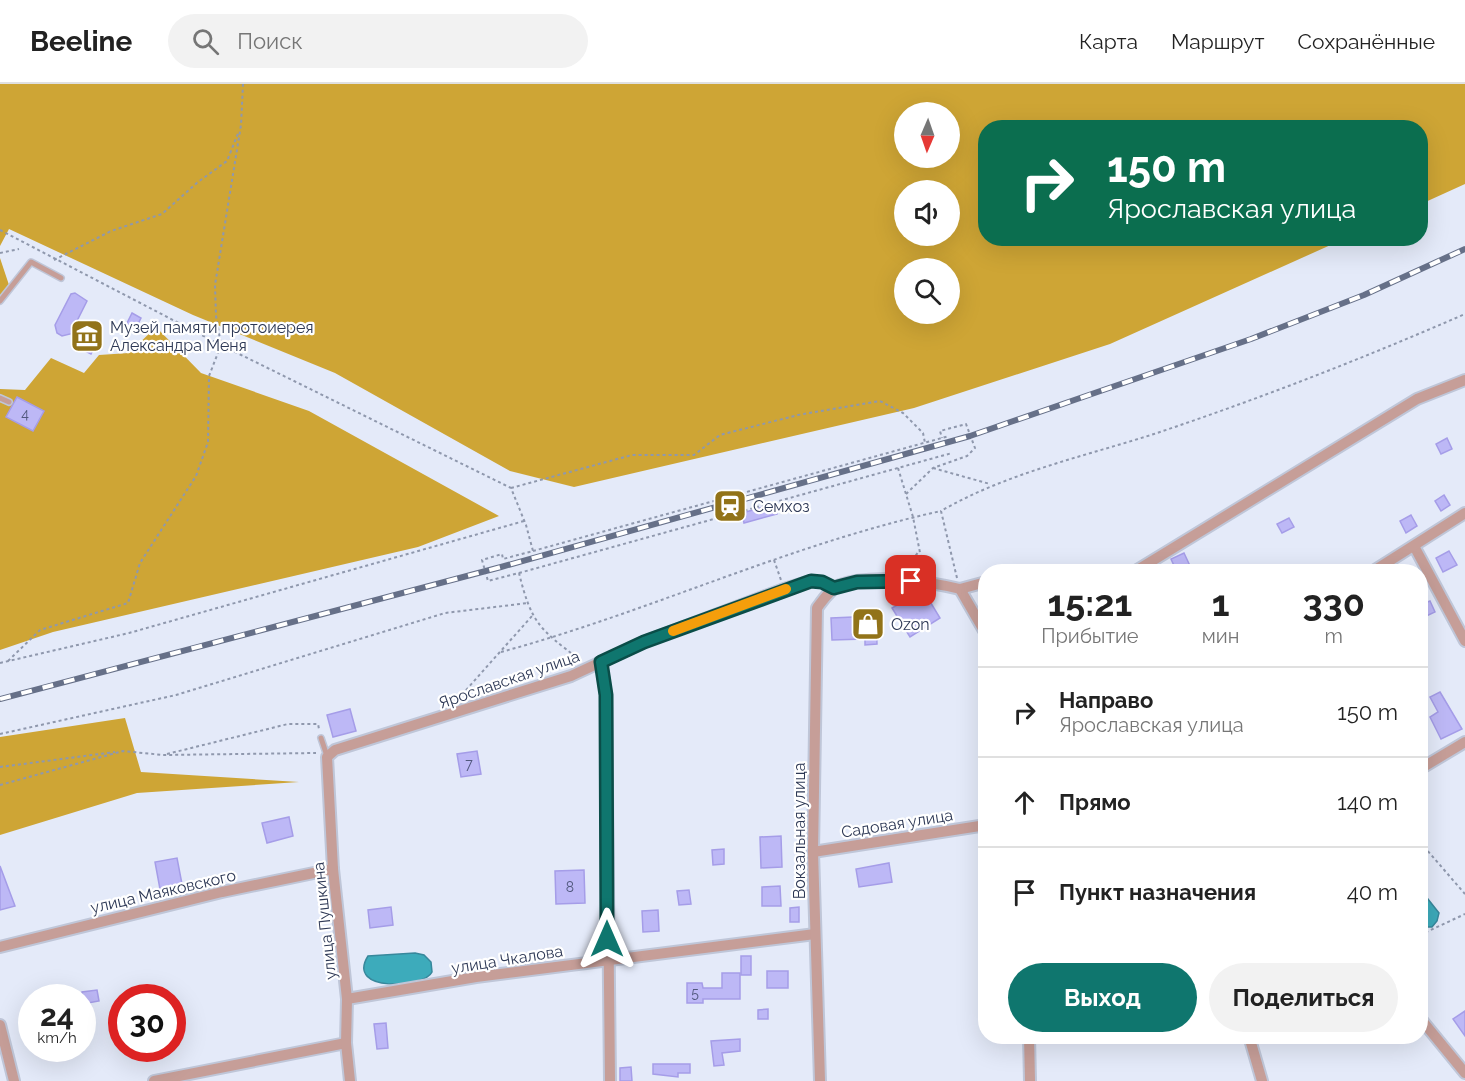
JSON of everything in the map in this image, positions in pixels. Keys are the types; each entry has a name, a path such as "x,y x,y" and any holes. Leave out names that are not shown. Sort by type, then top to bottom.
{"street":[{"path":"1147,564 1417,399 1465,380"},
{"path":"1385,564 1465,513"},
{"path":"1414,546 1424,564"},
{"path":"1428,572 1465,642"},
{"path":"834,588 857,582 925,580 960,589 978,584"},
{"name":"Ярославская улица","path":"327,757 335,750 571,676 644,642 784,589 811,581 822,582 834,588"},
{"name":"Вокзальная улица","path":"820,1081 813,852 817,608 834,588"},
{"path":"960,589 978,620"},
{"path":"599,664 606,695 610,1081"},
{"path":"1428,764 1465,742"},
{"name":"улица Пушкина","path":"327,757 333,869 347,999 346,1043 350,1081"},
{"name":"Садовая улица","path":"813,852 978,826"},
{"name":"улица Маяковского","path":"0,947 199,898 333,869"},
{"name":"улица Чкалова","path":"347,999 476,977 815,934"},
{"path":"0,1025 14,1081"},
{"path":"1428,1028 1465,1074"},
{"path":"154,1081 346,1043"},
{"path":"1029,1044 1030,1081"},
{"path":"1251,1044 1262,1081"}],"lane":[{"path":"0,301 31,262 62,279"},
{"path":"0,398 9,402"},
{"path":"321,738 327,757"}],"path":[{"path":"8,661 40,630 128,603 140,563 196,476 208,442 209,375 221,345 216,316 215,285 241,125 243,84"},
{"path":"54,260 111,231 162,214 198,182 227,161 241,125"},
{"path":"0,230 221,345 511,488 525,521 533,551"},
{"path":"0,253 19,249"},
{"path":"501,652 628,614 657,600 774,560 913,517 941,511 976,490 1156,433 1341,365 1465,314"},
{"path":"511,488 632,455 694,455 720,435 798,415 880,400 903,413 923,434 925,443"},
{"path":"906,494 933,468 968,456 975,448 966,424 940,431 942,438"},
{"path":"949,436 503,559 501,554 482,560 488,581 952,453"},
{"path":"898,468 913,517 925,580"},
{"path":"933,468 992,485"},
{"path":"941,511 960,589"},
{"path":"0,663 129,633 525,521"},
{"path":"898,581 919,551"},
{"path":"774,560 784,589"},
{"path":"519,573 532,616 551,638 584,662 599,664"},
{"path":"0,734 176,695 445,614 528,603"},
{"path":"456,701 532,616"},
{"path":"163,755 288,724 318,724 321,738"},
{"path":"0,767 123,751 163,755 315,753 327,757"},
{"path":"0,785 123,751"},
{"path":"1428,851 1465,894"},
{"path":"1428,931 1465,914"}],"shaded area":[{"path":"0,84 1465,84 1465,184 1428,201 1428,120 978,120 978,246 1328,246 1110,344 914,408 574,487 510,471 335,373 193,315 9,229 0,246"},
{"path":"0,258 9,285 0,297"},
{"path":"156,327 201,373 309,411 499,516 418,547 53,632 0,650 0,389 25,390 51,358 84,373 99,355 129,353"},
{"path":"125,718 141,772 299,782 137,793 0,835 0,737"}],"water":[{"path":"1428,899 1439,913 1432,927 1428,927"},
{"path":"415,953 424,955 431,962 432,972 426,977 403,984 389,984 376,982 367,976 364,968 368,956"}],"building":[{"path":"75,293 87,301 77,321 101,333 91,354 75,346 82,331 62,336 57,333 55,325 71,294"},
{"path":"132,313 141,318 134,332 125,327"},
{"path":"17,397 44,411 33,431 6,417"},
{"path":"1447,438 1452,449 1441,454 1436,444"},
{"path":"1444,495 1450,505 1441,511 1435,501"},
{"path":"774,504 777,514 744,523 742,513"},
{"path":"1411,515 1417,526 1406,533 1400,521"},
{"path":"1289,518 1294,527 1282,533 1277,524"},
{"path":"1449,551 1457,565 1443,572 1436,558"},
{"path":"1184,553 1189,564 1173,564 1171,559"},
{"path":"923,590 940,618 910,637 892,608"},
{"path":"1430,601 1435,612 1428,615 1428,602"},
{"path":"876,616 877,644 865,645 865,639 832,640 831,618"},
{"path":"1440,692 1462,729 1441,739 1430,717 1438,712 1430,697"},
{"path":"350,709 356,731 333,737 327,715"},
{"path":"477,751 481,774 461,777 457,754"},
{"path":"289,817 293,836 267,843 262,823"},
{"path":"781,836 782,867 761,868 760,837"},
{"path":"724,849 724,864 713,865 712,850"},
{"path":"177,858 182,884 160,889 155,862"},
{"path":"889,863 892,882 859,887 856,869"},
{"path":"0,866 15,906 0,910"},
{"path":"584,870 585,903 556,904 555,871"},
{"path":"780,886 781,906 762,906 762,887"},
{"path":"689,890 691,904 679,905 677,891"},
{"path":"391,907 393,925 370,928 368,910"},
{"path":"799,907 799,922 790,922 790,908"},
{"path":"658,910 659,931 643,932 642,911"},
{"path":"741,956 751,956 751,975 741,975"},
{"path":"767,971 788,971 788,988 767,988"},
{"path":"722,973 740,973 740,999 703,999 703,1003 687,1003 687,983 702,983 703,988 722,988"},
{"path":"96,990 99,1001 96,1002"},
{"path":"768,1009 768,1019 758,1019 758,1010"},
{"path":"1465,1011 1465,1036 1453,1019"},
{"path":"386,1023 388,1048 377,1049 374,1024"},
{"path":"740,1039 740,1051 722,1053 724,1065 714,1066 711,1041"},
{"path":"653,1064 690,1064 690,1073 678,1073 678,1077 653,1074"},
{"path":"631,1067 632,1081 620,1081 620,1068"}],"railway":[{"path":"0,699 501,567 970,436 1251,339 1364,295 1465,249"}],"slow traffic":[{"path":"673,631 786,589"}],"place":[{"name":"Музей памяти протоиерея Александра Меня","path":"87,336"},
{"name":"Семхоз","path":"730,506"},
{"name":"Ozon","path":"868,624"}],"route":[{"path":"607,939 606,695 601,662 644,642 811,581 822,582 834,588 857,582 911,581"}]}
